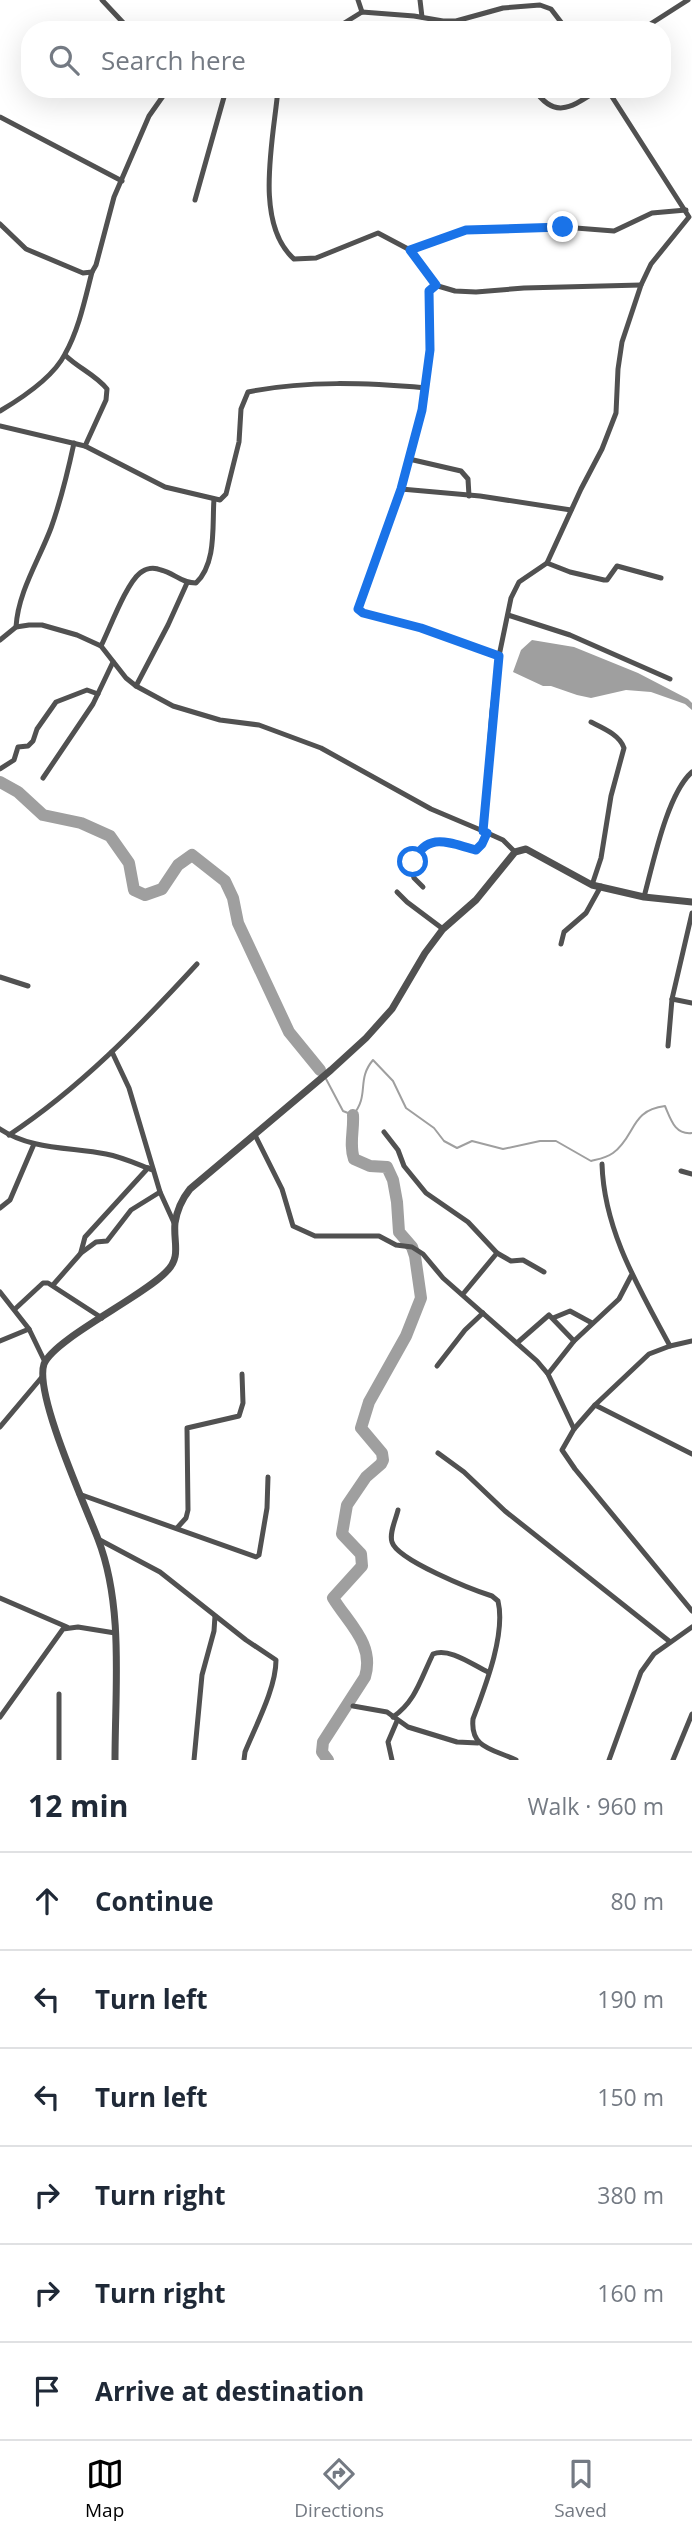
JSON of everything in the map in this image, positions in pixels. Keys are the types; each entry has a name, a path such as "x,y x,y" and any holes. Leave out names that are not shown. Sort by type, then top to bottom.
{"street":[{"path":"102,0 122,21"},
{"path":"358,0 362,12"},
{"path":"420,0 422,17"},
{"path":"655,21 688,0"},
{"path":"348,21 362,12 456,20 503,8 544,3 559,21"},
{"path":"0,411 27,395 54,370 65,355 96,265 108,214 149,116 162,98"},
{"path":"195,201 224,98"},
{"path":"277,98 269,192 272,219 286,251 295,259 316,258 378,233 410,250 436,285 455,291 641,285"},
{"path":"542,98 548,105 567,109 585,98"},
{"path":"423,887 414,878 411,868 427,845 445,841 476,850 482,844 499,656 511,598 519,582 547,563 613,423 617,405 620,353 641,285 651,264 691,218 613,98"},
{"path":"0,117 122,181"},
{"path":"410,250 466,230 563,227 614,232 652,213 686,210"},
{"path":"0,224 26,249 83,273 92,272"},
{"path":"436,285 429,291 430,350 426,388 401,489 360,599 360,611 421,628 499,656"},
{"path":"65,355 77,367 96,377 107,389 106,400 85,446"},
{"path":"0,426 85,446 165,487 220,500 226,494 239,442 241,409 248,392 316,384 379,384 426,388"},
{"path":"16,627 22,600 57,508 74,443"},
{"path":"409,459 461,471 468,479 469,496"},
{"path":"401,489 571,510"},
{"path":"101,646 121,602 136,576 143,570 163,570 187,583 196,583 207,569 214,499"},
{"path":"547,563 604,580 620,566 661,578"},
{"path":"136,686 187,583"},
{"path":"508,615 582,640 670,679"},
{"path":"0,640 16,627 42,625 77,635 101,646 136,686 173,706 220,720 259,725 321,748 431,809 503,840 515,852"},
{"path":"43,778 98,694 113,662"},
{"path":"0,769 13,762 18,747 28,746 33,741 37,729 56,702 84,691 98,694"},
{"path":"591,722 616,737 624,748 611,796 601,859 592,885"},
{"path":"644,897 673,802 681,783 692,772"},
{"path":"115,1760 115,1614 108,1572 51,1416 42,1377 45,1362 58,1348 146,1290 168,1271 177,1252 175,1225 178,1208 190,1189 366,1038 392,1009 425,953 443,929 476,900 515,852 526,849 592,885 644,897 692,902"},
{"path":"561,944 564,932 586,913 601,886"},
{"path":"397,892 443,929"},
{"path":"668,1046 672,999 692,913"},
{"path":"9,1135 53,1104 112,1052 197,964"},
{"path":"0,977 28,986"},
{"path":"672,999 692,1003"},
{"path":"112,1052 129,1088 150,1169 175,1225"},
{"path":"0,1129 34,1144 118,1156 150,1169"},
{"path":"384,1132 398,1150 404,1166 426,1193 468,1222 497,1253 511,1261 523,1260 544,1272"},
{"path":"255,1135 282,1189 293,1226 315,1236 379,1236 396,1245 412,1247 430,1260 443,1278 548,1374 574,1429"},
{"path":"0,1208 10,1200 34,1144"},
{"path":"602,1164 602,1179 613,1226 631,1276 670,1346"},
{"path":"80,1253 85,1237 150,1169"},
{"path":"681,1171 692,1174"},
{"path":"53,1285 80,1253 96,1242 107,1241 131,1210 160,1192"},
{"path":"463,1294 497,1253"},
{"path":"548,1374 573,1341 619,1299 631,1276"},
{"path":"15,1309 43,1283 53,1285 102,1318"},
{"path":"0,1292 29,1329 45,1362"},
{"path":"553,1318 570,1311 592,1323"},
{"path":"437,1366 483,1313"},
{"path":"517,1343 547,1316 553,1318 573,1341"},
{"path":"0,1341 29,1329"},
{"path":"692,1341 649,1354 595,1405 574,1429 563,1447 563,1453 692,1611"},
{"path":"177,1528 186,1518 188,1510 187,1428 239,1416 243,1404 242,1374"},
{"path":"0,1427 42,1377"},
{"path":"595,1405 692,1454"},
{"path":"438,1453 464,1472 505,1511 669,1641"},
{"path":"79,1494 257,1557 267,1508 268,1478"},
{"path":"398,1510 391,1537 392,1545 397,1550 430,1570 498,1601 501,1619 473,1719 473,1736 479,1743"},
{"path":"98,1539 160,1572 276,1660 272,1684 244,1760"},
{"path":"0,1598 67,1627 115,1633"},
{"path":"194,1760 202,1675 214,1631 215,1616"},
{"path":"0,1717 59,1633 67,1627"},
{"path":"609,1760 641,1672 654,1654 692,1627"},
{"path":"392,1760 388,1742 395,1719 418,1690 433,1654 445,1652 488,1671"},
{"path":"59,1694 60,1760"},
{"path":"353,1706 387,1712 408,1727 457,1742 479,1743 516,1760"},
{"path":"673,1760 692,1714"}],"shaded area":[{"path":"532,640 574,647 638,673 688,699 692,703 692,710 685,704 651,692 626,690 591,698 543,686 513,672 521,650"}],"waterway":[{"path":"0,782 18,792 43,815 81,823 110,836 129,863 134,890 145,895 162,889 178,865 192,855 225,881 233,898 238,923 289,1032 320,1070"},
{"path":"325,1077 343,1111 353,1115 361,1101 365,1074 373,1060 393,1081 406,1108 434,1128 444,1141 457,1148 472,1141 503,1149 540,1141 556,1141 591,1161 613,1153 639,1118 654,1108 665,1106 678,1129 692,1133"},
{"path":"328,1760 322,1752 323,1742 365,1677 367,1665 366,1654 358,1634 333,1598 362,1566 361,1554 342,1534 347,1505 366,1477 383,1460 382,1453 361,1428 369,1402 406,1336 421,1298 415,1256 412,1247 399,1232 393,1180 387,1167 370,1166 354,1159 353,1115"}],"route":[{"path":"413,862 421,850 436,842 450,841 479,849 487,833 483,831 486,783 499,656 421,628 363,613 358,609 401,489 426,388 430,350 429,291 436,285 410,250 466,230 563,227"}]}
